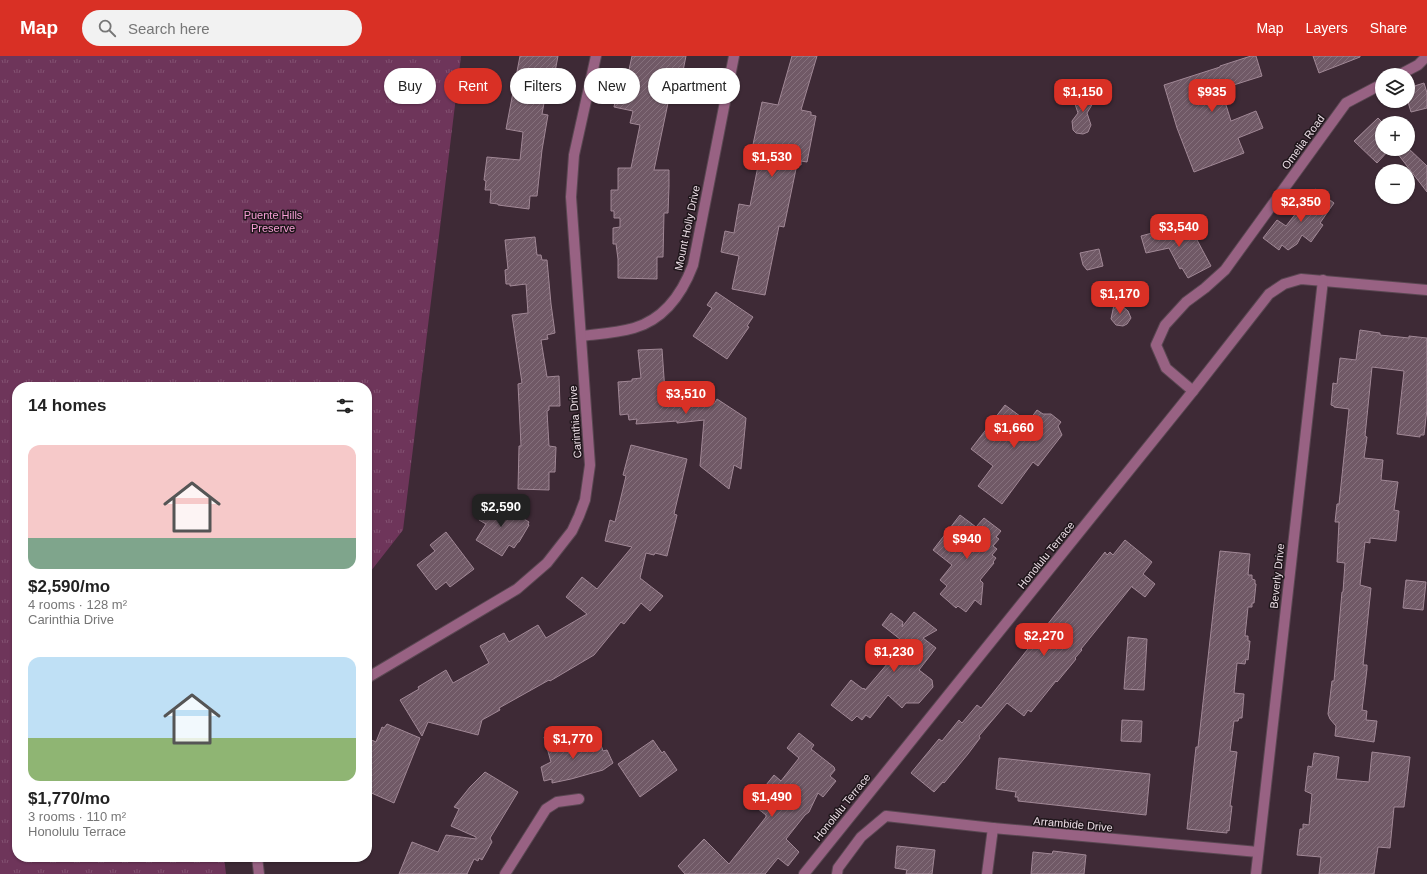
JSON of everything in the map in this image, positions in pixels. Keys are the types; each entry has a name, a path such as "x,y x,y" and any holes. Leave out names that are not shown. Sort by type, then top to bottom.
{"street":[{"name":"Carinthia Drive","path":"372,675 517,589 546,563 572,531 585,500 590,465 571,197 574,155 596,56"},
{"name":"Mount Holly Drive","path":"581,336 633,328 646,324 669,307 687,282 693,265 734,56"},
{"path":"1412,68 1418,65 1427,56"},
{"name":"Omelia Road","path":"1193,391 1166,368 1156,345 1165,325 1186,302 1205,288 1225,270 1346,103 1375,88"},
{"name":"Honolulu Terrace","path":"804,874 1193,391 1269,294 1276,288 1301,279 1427,290"},
{"name":"Beverly Drive","path":"1256,874 1323,280"},
{"path":"505,874 546,809 557,802 579,799"},
{"name":"Arrambide Drive","path":"837,874 838,868 861,837 886,816 993,828 1258,852"},
{"path":"987,874 993,828"},
{"path":"258,862 259,874"}],"green space":[{"name":"Puente Hills Preserve","path":"0,56 461,56 460,68 444,68 444,104 455,104 403,530 372,570 372,382 12,382 12,862 225,862 226,874 0,874"}],"building":[{"path":"520,56 558,56 556,68 518,68"},
{"path":"632,56 686,56 684,68 648,68 648,104 668,104 654,170 669,170 668,213 664,213 663,257 657,257 657,279 618,278 616,244 613,244 613,228 620,227 620,218 614,218 614,211 611,211 611,190 618,190 618,168 631,168 640,125 630,123 633,111 614,107 615,104 640,104 640,68 629,68"},
{"path":"792,56 817,56 801,110 811,112 811,115 816,116 807,162 801,161 801,165 797,164 784,227 779,226 765,295 732,289 739,256 721,252 725,231 734,233 739,204 750,206 760,156 751,154 762,102 778,105"},
{"path":"1251,56 1256,56 1262,76 1221,89 1231,121 1256,111 1263,128 1238,138 1244,153 1194,172 1177,128 1164,85"},
{"path":"1313,56 1360,56 1360,57 1319,73"},
{"path":"1424,83 1427,93 1427,108 1411,112 1410,108 1415,108 1415,86"},
{"path":"1085,92 1091,94 1093,103 1087,113 1091,125 1088,132 1083,134 1076,133 1073,130 1072,121 1078,113 1075,98 1079,93"},
{"path":"511,104 544,104 542,114 548,115 542,150 537,196 530,196 529,209 490,203 491,190 485,190 486,181 484,180 487,157 520,160 523,132 506,129"},
{"path":"1375,121 1375,156 1384,156 1377,163 1354,141"},
{"path":"1415,155 1427,166 1427,192 1415,176 1415,164 1406,164 1399,156 1415,156"},
{"path":"1315,189 1334,203 1320,223 1323,225 1311,242 1302,235 1297,244 1288,250 1282,245 1279,250 1263,238 1277,220 1286,226"},
{"path":"1177,223 1180,230 1189,225 1211,266 1188,278 1182,268 1180,269 1169,248 1146,253 1141,236 1152,233 1170,224 1171,226"},
{"path":"535,237 537,255 541,255 542,260 547,260 555,333 547,335 548,339 541,340 547,377 559,376 560,406 549,406 549,410 547,411 549,446 556,447 555,472 549,472 549,490 518,489 519,446 521,446 518,384 522,383 512,315 528,313 526,284 510,286 510,284 506,284 505,270 508,269 505,240"},
{"path":"1099,249 1103,266 1087,270 1083,265 1080,253"},
{"path":"716,292 753,317 747,326 749,327 727,359 693,336 712,308 707,305"},
{"path":"1115,300 1128,311 1131,318 1127,324 1123,326 1116,325 1111,319"},
{"path":"1360,330 1380,333 1380,335 1427,338 1427,409 1424,435 1420,435 1420,437 1397,434 1404,371 1372,367 1364,458 1383,460 1381,480 1398,482 1394,510 1399,511 1396,541 1370,538 1370,543 1365,542 1360,585 1371,588 1363,665 1367,665 1367,669 1362,710 1367,711 1366,720 1377,721 1374,742 1335,736 1336,726 1328,714 1332,681 1334,681 1345,563 1337,562 1339,522 1335,522 1337,504 1339,504 1349,409 1334,407 1331,405 1333,383 1337,384 1340,358 1356,360"},
{"path":"662,349 665,392 692,390 714,404 717,399 746,418 741,469 734,465 729,489 700,466 704,420 677,423 677,421 636,424 637,419 629,420 628,414 620,415 618,382 632,381 632,379 641,378 638,350"},
{"path":"1005,405 1028,422 1037,410 1043,414 1051,414 1061,422 1058,426 1062,435 1038,466 1033,462 1002,504 978,486 993,466 971,449"},
{"path":"631,445 687,459 674,514 677,515 667,556 655,553 654,555 646,553 640,578 663,596 650,611 641,603 624,624 621,622 594,655 550,681 549,680 499,708 500,710 482,720 478,735 428,722 422,736 400,700 446,670 453,683 489,663 480,646 504,633 509,642 538,625 546,638 587,614 566,597 582,577 597,589 632,547 605,541 610,520 615,522 626,476 623,475"},
{"path":"491,501 498,505 499,503 529,522 529,525 519,542 514,548 509,545 502,556 476,540 486,524 479,520"},
{"path":"960,515 976,527 984,518 1001,531 996,537 999,539 993,546 997,549 992,555 996,558 993,562 994,563 980,580 983,583 981,605 975,600 966,612 958,606 956,608 940,594 947,586 940,580 952,565 933,550"},
{"path":"446,532 474,569 450,587 446,582 436,590 417,565 435,551 430,545"},
{"path":"1125,540 1152,562 1143,574 1155,584 1145,597 1132,586 1081,649 1082,650 1075,658 1076,659 1031,712 1028,710 1024,716 1007,703 979,736 980,738 968,754 944,783 943,782 934,792 911,773 939,739 942,741 959,720 962,723 977,705 981,708 1105,552 1107,555 1110,552 1113,555"},
{"path":"1220,551 1250,554 1248,575 1252,575 1252,579 1255,580 1256,584 1254,603 1252,603 1252,607 1248,607 1245,636 1248,636 1248,641 1250,641 1248,660 1246,659 1245,664 1237,663 1234,693 1244,694 1242,718 1239,718 1238,721 1234,721 1230,751 1237,752 1230,806 1232,806 1229,831 1227,830 1227,833 1187,829 1196,747 1198,747"},
{"path":"1406,580 1426,582 1423,610 1403,608"},
{"path":"914,612 937,630 923,638 936,648 919,670 932,680 933,687 919,703 906,703 902,708 888,695 870,718 866,715 862,720 857,716 852,721 831,705 851,680 865,690 905,643 882,625 891,613 903,622 902,627"},
{"path":"1128,637 1147,639 1144,690 1124,689"},
{"path":"1122,720 1142,721 1141,742 1121,741"},
{"path":"387,724 420,738 394,803 372,793 372,740 376,742 382,727 384,728"},
{"path":"562,732 568,752 600,742 603,751 607,750 613,763 603,770 571,779 552,783 552,779 544,781 541,767 551,762 544,737"},
{"path":"799,733 814,745 811,749 834,767 835,770 830,776 836,781 823,797 818,793 809,812 786,839 799,852 788,866 778,858 765,874 685,874 678,866 704,839 729,864 766,817 766,815 749,802 759,789 762,790 774,775 781,781 799,758 787,748"},
{"path":"653,740 662,753 664,751 677,770 640,797 618,764"},
{"path":"1372,752 1410,757 1404,807 1394,807 1390,848 1378,847 1374,874 1319,874 1321,857 1297,855 1300,829 1303,829 1303,824 1309,825 1312,794 1305,791 1308,766 1312,767 1314,753 1339,757 1336,779 1369,782"},
{"path":"999,758 1150,774 1146,815 1018,801 1018,797 1015,797 1016,792 996,789"},
{"path":"485,772 518,792 490,838 492,842 482,860 479,858 478,861 474,859 467,874 399,874 412,842 438,852 446,835 476,839 476,837 451,826 459,809 454,807 470,787"},
{"path":"897,846 935,850 932,874 906,874 907,870 895,868"},
{"path":"1053,851 1086,855 1084,874 1031,874 1033,852 1052,854"}]}
